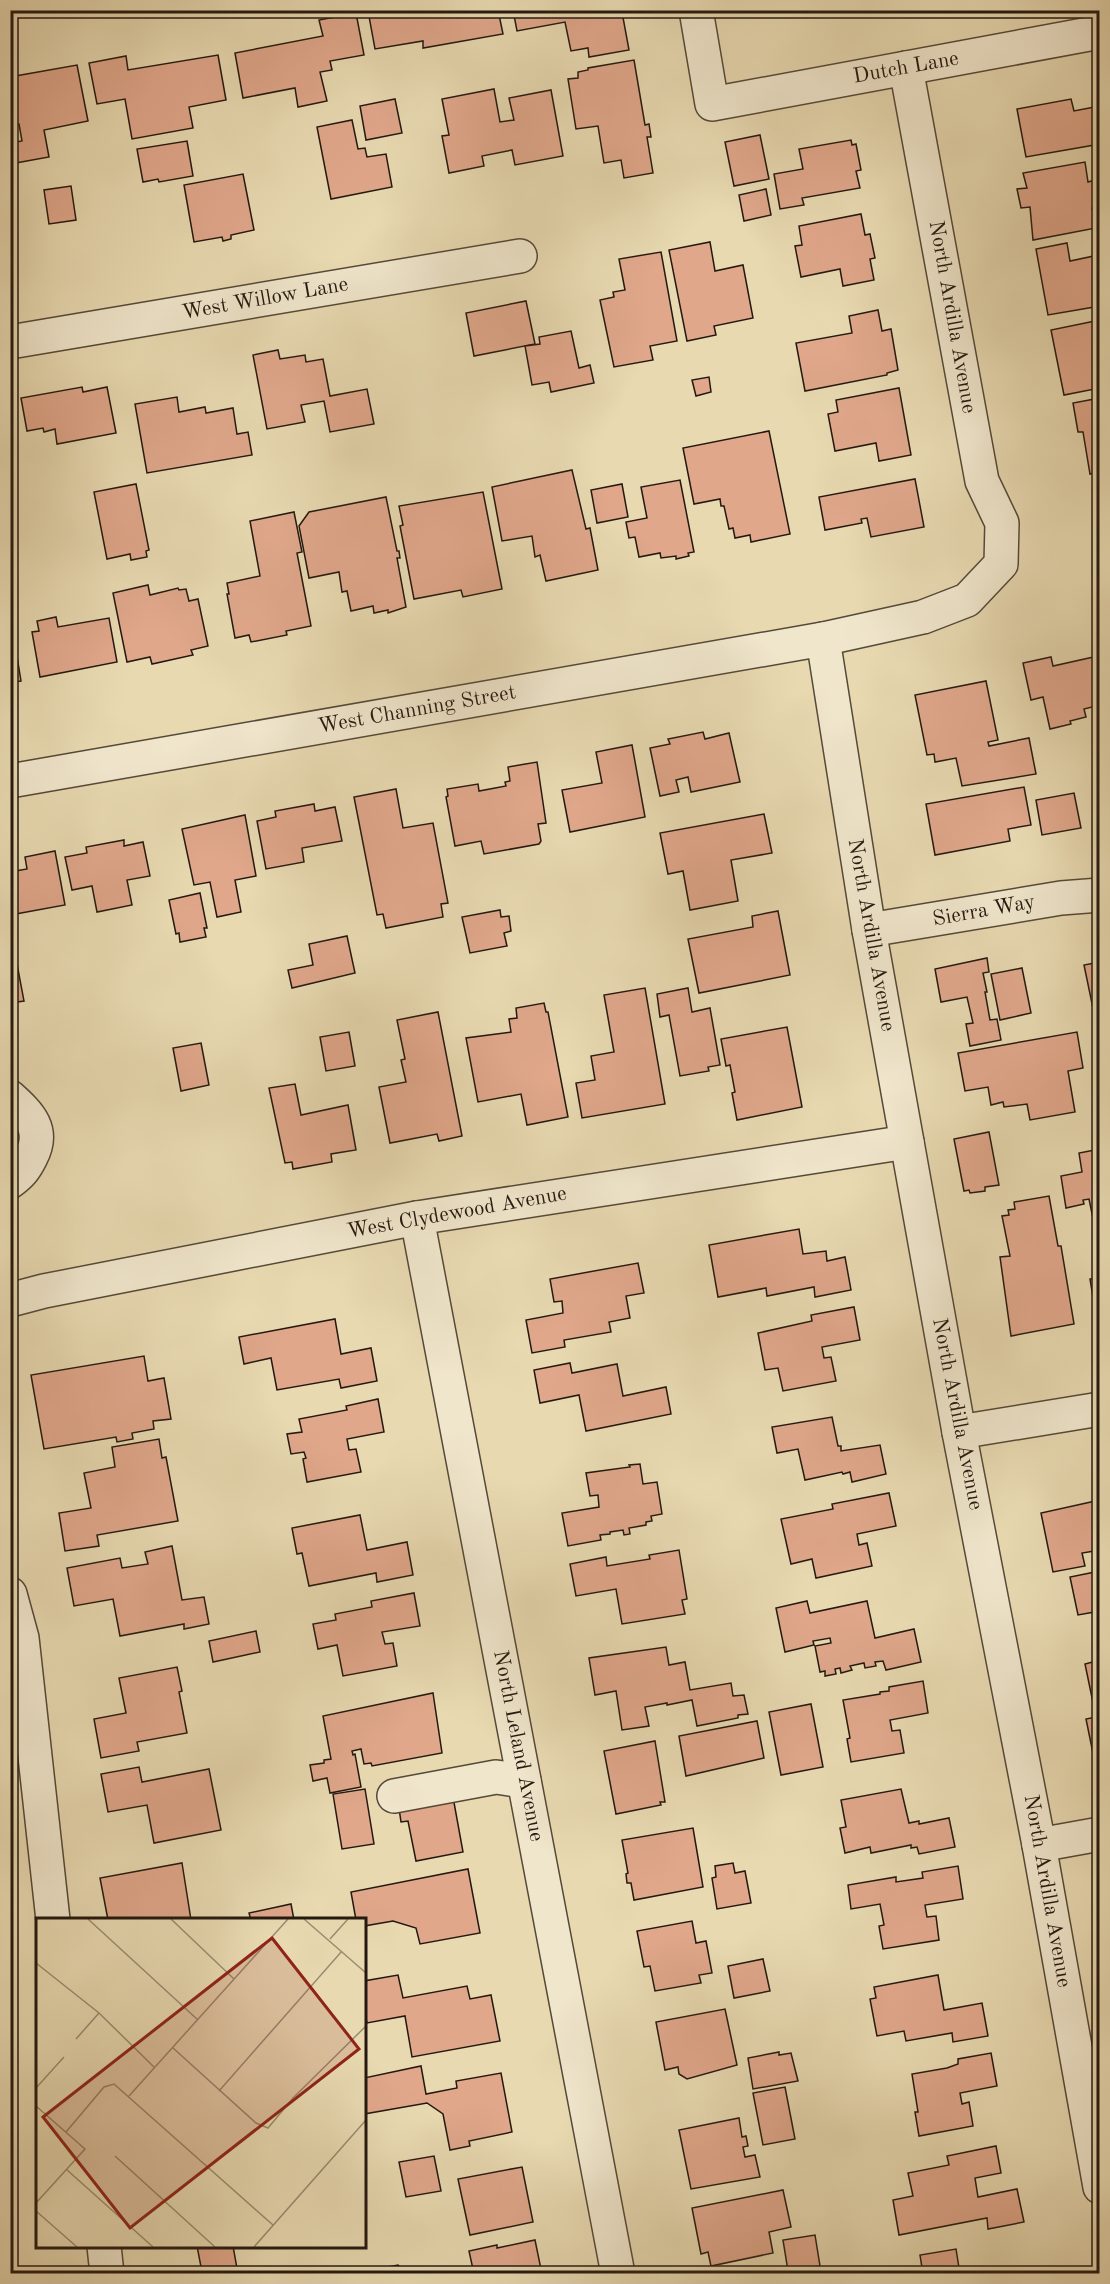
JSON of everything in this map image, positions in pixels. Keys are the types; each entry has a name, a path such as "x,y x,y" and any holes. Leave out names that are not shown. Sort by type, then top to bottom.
{"street":[{"name":"Dutch Lane","path":"696,10 712,104 1100,32"},
{"name":"North Ardilla Avenue","path":"906,68 982,481 1002,523 1001,564"},
{"name":"West Willow Lane","path":"10,342 520,256"},
{"name":"West Channing Street","path":"10,782 823,639 923,618 967,600 1001,564"},
{"name":"North Ardilla Avenue","path":"823,639 869,930 959,1432 1039,1845 1100,2187"},
{"name":"Sierra Way","path":"869,930 1061,898 1100,895"},
{"path":"10,1097 27,1112 38,1133 35,1149 23,1173 10,1182"},
{"name":"West Clydewood Avenue","path":"10,1300 44,1291 417,1218 907,1142"},
{"name":"North Leland Avenue","path":"417,1218 618,2274"},
{"path":"959,1432 1100,1409"},
{"path":"10,1594 22,1638 53,1918"},
{"path":"394,1796 496,1777 524,1781"},
{"path":"1039,1845 1100,1834"},
{"path":"104,2248 107,2274"}],"building":[{"path":"498,10 503,34 423,48 423,41 375,49 368,11"},
{"path":"513,10 613,10 614,14 622,12 629,50 589,57 588,48 571,51 565,22 517,31"},
{"path":"356,13 364,55 330,61 332,70 320,72 327,101 298,107 295,88 243,98 235,53 323,36 319,20"},
{"path":"218,55 226,100 189,107 193,128 132,139 125,99 97,104 89,63 126,56 128,70"},
{"path":"634,60 645,125 649,124 651,137 647,137 653,173 624,178 621,160 604,163 598,126 576,129 568,79 578,78 578,72 588,70 588,68"},
{"path":"77,65 88,121 44,130 49,157 10,164 10,143 22,141 19,124 10,125 10,77"},
{"path":"494,89 500,122 514,120 509,98 551,90 563,156 515,165 512,150 482,156 484,166 449,173 442,136 449,135 442,99"},
{"path":"395,99 402,133 366,140 360,106"},
{"path":"1071,99 1074,111 1100,106 1100,144 1026,157 1017,109"},
{"path":"352,120 358,149 365,148 367,157 386,154 392,187 331,199 317,127"},
{"path":"760,135 769,179 734,186 725,142"},
{"path":"851,140 852,145 856,144 861,170 856,171 860,188 802,198 804,205 780,209 774,174 803,169 799,149"},
{"path":"187,141 193,176 159,182 158,179 143,182 137,149"},
{"path":"1085,162 1088,182 1095,180 1100,206 1092,208 1096,228 1033,240 1030,207 1021,208 1017,189 1027,188 1023,173"},
{"path":"243,174 254,230 231,235 231,239 223,241 222,237 194,242 184,185"},
{"path":"71,186 76,220 49,224 44,190"},
{"path":"766,189 771,215 744,221 739,195"},
{"path":"861,214 865,235 870,234 875,258 870,259 874,280 843,286 840,269 801,277 795,246 802,245 799,226"},
{"path":"710,242 715,271 743,265 753,318 714,326 716,335 687,341 669,250"},
{"path":"1067,243 1070,261 1094,256 1100,282 1100,306 1048,315 1036,249"},
{"path":"661,252 677,341 650,346 653,360 614,367 600,300 614,297 613,292 625,290 619,259"},
{"path":"526,301 535,344 474,356 466,313"},
{"path":"878,310 882,331 891,329 898,370 887,373 887,375 805,391 796,343 852,333 849,316"},
{"path":"1100,320 1100,388 1064,395 1051,330"},
{"path":"571,331 579,368 590,365 594,383 551,392 549,382 532,385 525,346 540,344 539,337"},
{"path":"278,350 280,359 305,355 306,362 323,359 330,396 367,389 374,424 330,432 324,401 301,405 305,422 267,429 253,355"},
{"path":"709,377 711,392 696,396 692,380"},
{"path":"82,387 83,392 107,387 116,433 57,444 55,429 44,432 43,428 27,431 21,398"},
{"path":"899,388 911,455 879,461 876,443 835,451 828,414 838,412 836,400"},
{"path":"177,397 179,412 205,407 206,413 233,408 237,434 248,432 252,455 147,473 135,404"},
{"path":"1100,398 1100,472 1090,474 1083,432 1078,432 1073,403"},
{"path":"769,431 790,534 751,542 750,535 735,538 733,528 729,529 724,506 721,506 720,499 694,504 683,448"},
{"path":"572,470 586,529 590,528 598,570 546,581 540,555 535,557 532,536 502,541 492,487"},
{"path":"915,479 924,527 871,537 867,518 861,519 862,523 825,530 819,497"},
{"path":"680,480 694,552 688,553 689,556 676,559 676,556 661,558 660,553 639,557 635,537 629,538 626,522 647,518 641,487"},
{"path":"136,484 149,550 146,551 147,557 131,560 130,554 107,559 94,492"},
{"path":"622,484 628,517 597,523 591,490"},
{"path":"483,492 502,589 463,597 461,590 414,599 400,526 403,525 399,506"},
{"path":"386,497 397,551 399,551 400,558 397,558 406,607 388,613 388,610 374,613 373,606 351,611 347,591 342,592 339,572 309,578 299,526 309,512"},
{"path":"294,512 302,552 297,553 311,626 286,631 287,635 251,642 249,635 235,638 227,583 260,576 250,521"},
{"path":"148,585 150,595 178,588 179,590 186,589 189,601 198,599 208,646 191,650 193,655 152,664 150,657 127,662 113,593"},
{"path":"10,613 21,681 10,682"},
{"path":"56,617 58,627 109,618 117,662 40,677 32,632 39,631 37,621"},
{"path":"1098,656 1100,705 1084,709 1086,717 1070,721 1071,724 1050,729 1043,697 1031,700 1023,663 1051,657 1053,666"},
{"path":"986,681 998,740 988,742 989,746 1029,738 1036,774 962,786 956,758 935,762 934,754 927,755 915,695"},
{"path":"703,732 705,739 729,733 740,782 691,792 688,777 676,780 679,792 660,796 650,748 670,744 668,739"},
{"path":"632,745 645,817 570,832 562,790 602,783 596,752"},
{"path":"537,762 546,823 538,824 541,841 539,844 484,854 481,841 455,846 446,797 448,796 447,789 478,784 479,791 506,786 505,782 510,781 508,767"},
{"path":"1024,787 1031,825 1008,829 1010,841 935,855 926,804"},
{"path":"396,789 403,828 433,823 448,903 441,904 443,917 386,928 383,914 377,915 354,797"},
{"path":"1074,793 1081,828 1042,835 1036,800"},
{"path":"314,804 315,811 335,807 342,841 302,848 304,862 266,869 257,821 276,817 275,811"},
{"path":"764,814 772,853 731,860 738,901 690,910 683,871 668,874 660,833"},
{"path":"245,815 256,876 235,880 241,912 217,917 210,882 194,885 182,829"},
{"path":"124,840 124,846 143,842 150,876 127,880 132,905 97,912 92,886 72,890 65,857 87,853 86,847"},
{"path":"55,851 65,905 10,915 10,872 27,869 25,857"},
{"path":"200,893 207,928 204,928 206,937 180,942 179,933 176,934 169,900"},
{"path":"500,910 501,917 509,916 511,931 504,933 507,946 470,953 462,917"},
{"path":"778,911 790,975 699,993 688,939 753,927 752,916"},
{"path":"347,936 355,973 292,988 288,970 313,965 309,944"},
{"path":"987,958 989,972 983,973 987,992 985,992 990,1020 997,1019 1001,1040 970,1046 966,1024 973,1023 967,997 941,1002 935,969"},
{"path":"1100,962 1100,1042 1084,965"},
{"path":"17,964 24,1001 10,1003 10,965"},
{"path":"1022,968 1031,1013 1000,1020 991,974"},
{"path":"645,988 665,1104 582,1118 576,1083 595,1080 591,1056 614,1052 604,995"},
{"path":"688,988 692,1012 710,1008 720,1065 708,1067 709,1071 680,1076 669,1015 660,1017 657,994"},
{"path":"544,1003 546,1012 548,1012 568,1117 527,1125 521,1094 478,1102 466,1038 511,1032 509,1019 517,1018 516,1008"},
{"path":"438,1012 462,1136 439,1141 437,1134 390,1143 379,1087 406,1082 401,1060 405,1059 397,1020"},
{"path":"787,1027 802,1107 737,1120 730,1065 726,1066 721,1039"},
{"path":"349,1032 355,1066 326,1071 320,1037"},
{"path":"1077,1032 1083,1068 1068,1071 1075,1112 1030,1120 1027,1104 1004,1107 1003,1102 991,1105 988,1087 965,1091 958,1053"},
{"path":"201,1043 209,1085 181,1091 173,1048"},
{"path":"295,1084 301,1115 348,1105 356,1150 331,1154 332,1162 293,1169 292,1162 285,1163 269,1088"},
{"path":"989,1132 999,1185 985,1187 985,1191 970,1193 969,1190 964,1191 954,1139"},
{"path":"1100,1149 1100,1227 1095,1228 1089,1199 1083,1200 1084,1204 1066,1208 1061,1176 1082,1172 1079,1153"},
{"path":"1049,1196 1058,1246 1061,1246 1074,1324 1011,1336 1000,1257 1010,1256 1002,1216 1009,1215 1008,1210 1015,1209 1014,1202"},
{"path":"799,1229 803,1254 826,1251 827,1261 845,1257 851,1290 815,1297 814,1287 767,1296 766,1288 718,1297 709,1245"},
{"path":"638,1263 644,1293 626,1296 630,1318 609,1322 611,1332 564,1340 565,1347 532,1353 526,1320 563,1313 562,1301 554,1302 550,1279"},
{"path":"1100,1277 1100,1327 1098,1327 1090,1279"},
{"path":"854,1307 860,1340 822,1347 824,1358 831,1357 836,1381 783,1391 778,1368 765,1370 758,1333 812,1321 811,1315"},
{"path":"335,1319 341,1354 371,1348 377,1381 341,1388 339,1379 277,1390 271,1358 244,1364 239,1337"},
{"path":"144,1356 148,1381 164,1378 171,1419 153,1421 154,1429 132,1433 133,1439 117,1442 116,1437 44,1449 31,1375"},
{"path":"570,1363 572,1373 617,1364 623,1396 666,1387 671,1414 586,1431 579,1395 540,1403 534,1370"},
{"path":"378,1399 384,1432 347,1439 349,1450 356,1449 361,1472 307,1482 304,1452 291,1454 287,1434 302,1432 299,1419 347,1410 346,1406"},
{"path":"832,1417 841,1451 880,1445 886,1474 852,1482 850,1472 805,1480 798,1449 777,1453 772,1427"},
{"path":"159,1439 162,1458 166,1457 178,1521 97,1535 99,1546 65,1551 59,1513 91,1508 84,1473 115,1467 112,1447"},
{"path":"640,1464 643,1484 657,1482 662,1514 651,1516 652,1521 646,1522 646,1525 629,1528 630,1534 624,1535 623,1530 610,1532 610,1534 600,1535 601,1540 568,1546 562,1513 599,1507 598,1495 590,1496 586,1473"},
{"path":"889,1493 896,1526 857,1534 859,1545 867,1543 872,1566 816,1578 812,1559 791,1564 781,1519 833,1509 832,1504"},
{"path":"1100,1500 1100,1550 1082,1553 1085,1566 1053,1572 1041,1513"},
{"path":"360,1515 367,1550 407,1542 413,1575 377,1582 376,1573 309,1586 302,1553 297,1554 292,1528"},
{"path":"172,1546 182,1600 204,1597 209,1624 184,1629 184,1624 120,1636 113,1599 74,1606 67,1568 120,1558 122,1568 148,1564 145,1552"},
{"path":"679,1550 687,1599 682,1600 685,1614 622,1624 616,1589 576,1596 570,1564 606,1557 607,1566 650,1559 649,1555"},
{"path":"1100,1571 1100,1611 1078,1615 1070,1577"},
{"path":"414,1593 420,1626 382,1632 385,1644 393,1643 397,1666 343,1676 337,1645 318,1649 313,1624 336,1620 335,1614 372,1607 371,1601"},
{"path":"807,1601 810,1613 867,1601 875,1638 914,1629 921,1662 886,1670 883,1661 875,1662 876,1666 865,1668 864,1663 850,1666 852,1670 841,1673 840,1668 835,1669 836,1674 825,1676 825,1671 820,1672 815,1646 831,1643 830,1638 813,1641 814,1645 785,1652 776,1608"},
{"path":"256,1631 260,1652 213,1662 209,1641"},
{"path":"666,1647 669,1665 685,1662 690,1690 731,1683 733,1696 744,1695 748,1714 697,1726 692,1700 667,1705 667,1703 645,1707 649,1726 622,1730 616,1691 595,1695 589,1658"},
{"path":"1100,1660 1100,1762 1095,1763 1086,1719 1096,1717 1085,1664"},
{"path":"177,1667 187,1733 137,1742 139,1751 101,1758 94,1719 126,1713 119,1678"},
{"path":"923,1681 928,1713 890,1720 892,1731 900,1730 904,1753 851,1762 847,1739 850,1738 843,1700 880,1694 880,1692 889,1691 889,1687"},
{"path":"433,1693 442,1753 372,1766 371,1763 364,1764 361,1749 352,1751 353,1755 355,1754 361,1787 330,1793 327,1778 313,1781 310,1765 324,1763 324,1760 331,1759 323,1716"},
{"path":"811,1704 823,1767 781,1775 769,1712"},
{"path":"757,1721 764,1758 686,1776 679,1736"},
{"path":"655,1741 665,1802 660,1802 661,1805 616,1814 604,1751"},
{"path":"139,1767 142,1782 209,1769 221,1830 154,1843 147,1805 108,1812 101,1774"},
{"path":"365,1789 374,1844 342,1849 333,1794"},
{"path":"901,1789 909,1823 919,1821 919,1824 949,1818 955,1847 919,1854 917,1847 911,1848 911,1845 871,1853 870,1847 845,1853 840,1828 846,1827 841,1800"},
{"path":"453,1797 463,1852 416,1861 408,1821 401,1822 399,1808"},
{"path":"693,1828 703,1887 634,1900 631,1883 627,1883 626,1874 628,1873 622,1840"},
{"path":"182,1863 191,1918 108,1918 100,1878"},
{"path":"733,1863 735,1873 745,1871 751,1903 717,1909 712,1878 716,1877 715,1866"},
{"path":"958,1866 963,1899 925,1905 927,1917 936,1916 939,1940 883,1949 879,1926 884,1925 880,1904 851,1909 848,1885 896,1877 896,1882 923,1878 922,1872"},
{"path":"468,1869 480,1933 420,1944 416,1928 393,1921 366,1926 366,1918 356,1918 351,1892"},
{"path":"291,1904 294,1918 250,1918 249,1913"},
{"path":"692,1921 696,1943 706,1941 712,1973 699,1975 701,1983 655,1991 650,1966 644,1967 637,1931"},
{"path":"763,1959 770,1991 734,1998 728,1966"},
{"path":"398,1975 403,1998 467,1986 470,1999 491,1995 500,2041 412,2057 405,2016 367,2023 366,1981"},
{"path":"938,1975 944,2010 982,2003 988,2036 953,2042 952,2033 906,2041 904,2031 877,2036 870,1999 876,1998 874,1987"},
{"path":"725,2009 737,2065 687,2079 679,2074 678,2067 665,2070 656,2022"},
{"path":"779,2052 779,2055 791,2053 798,2081 753,2089 748,2058"},
{"path":"991,2053 997,2086 960,2093 962,2104 969,2102 973,2126 919,2136 912,2074 947,2068 958,2064 958,2059"},
{"path":"421,2066 426,2094 457,2088 456,2081 501,2073 512,2132 469,2141 470,2146 450,2150 443,2114 427,2103 366,2114 366,2078"},
{"path":"785,2087 795,2139 763,2145 753,2093"},
{"path":"739,2118 742,2137 746,2136 748,2146 743,2147 745,2157 755,2155 760,2177 691,2189 679,2130"},
{"path":"996,2146 1001,2173 975,2178 978,2197 1017,2189 1024,2222 988,2229 987,2218 899,2235 893,2200 913,2196 908,2173 949,2165 947,2156"},
{"path":"434,2156 441,2191 406,2197 399,2162"},
{"path":"522,2167 533,2222 470,2235 458,2179"},
{"path":"783,2190 791,2227 769,2232 773,2253 711,2266 708,2252 701,2254 692,2208"},
{"path":"815,2235 820,2266 788,2271 783,2240"},
{"path":"535,2240 542,2274 474,2274 469,2251"},
{"path":"197,2248 233,2248 238,2274 193,2274 202,2272"},
{"path":"956,2249 960,2274 923,2274 920,2255"},
{"path":"398,2265 407,2274 383,2274 388,2267"}]}
